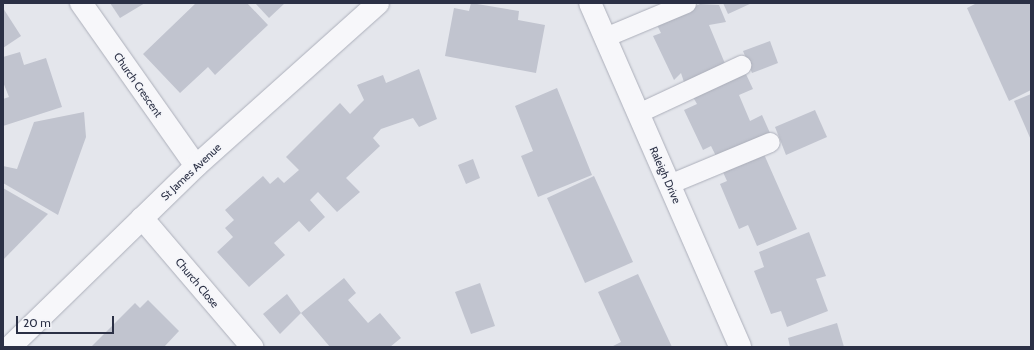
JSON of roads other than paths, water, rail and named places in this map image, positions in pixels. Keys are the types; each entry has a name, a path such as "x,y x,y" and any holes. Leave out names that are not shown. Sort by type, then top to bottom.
{"street":[{"name":"Church Crescent","path":"81,3 196,166"},
{"name":"St James Avenue","path":"10,347 196,166 378,3"},
{"name":"Raleigh Drive","path":"590,3 740,347"},
{"name":"Church Close","path":"142,218 252,347"}],"lane":[{"path":"605,37 686,3"},
{"path":"638,113 741,65"},
{"path":"669,184 770,142"}]}
